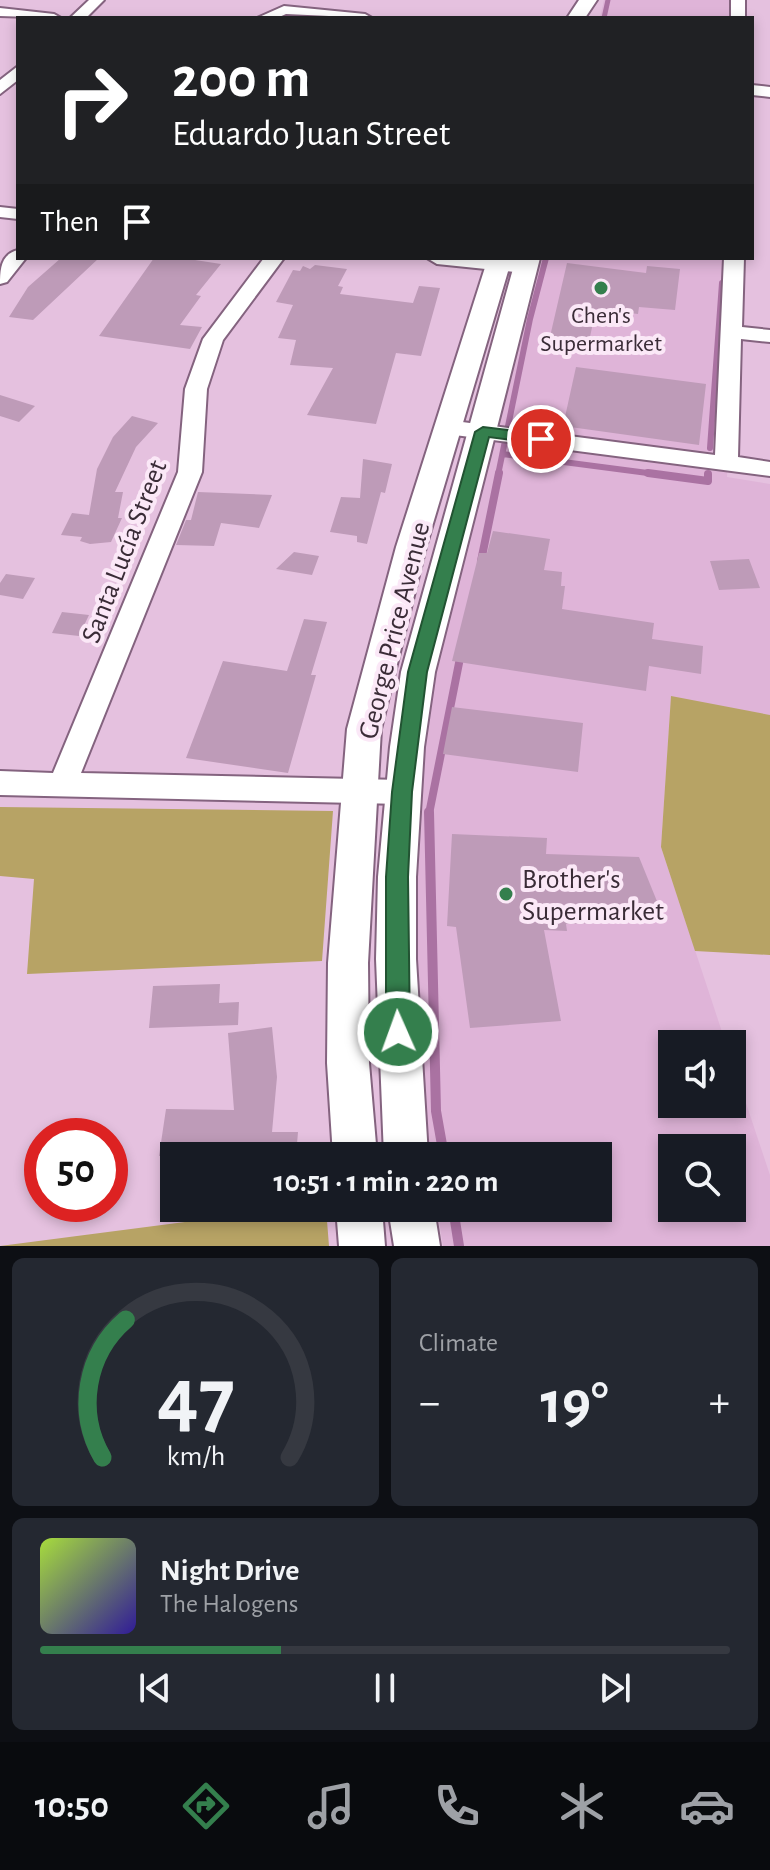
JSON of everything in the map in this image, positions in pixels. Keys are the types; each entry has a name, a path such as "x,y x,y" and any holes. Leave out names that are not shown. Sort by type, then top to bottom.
{"main road":[{"name":"George Price Avenue","path":"354,1142 348,1063 348,963 364,729 376,675 447,427 513,262"},
{"name":"George Price Avenue","path":"405,1142 396,959 402,792 418,672 483,432 513,262"},
{"path":"360,1222 362,1246"},
{"path":"413,1222 417,1246"}],"street":[{"path":"79,16 97,0"},
{"path":"269,16 284,10 330,6 359,16"},
{"path":"0,12 36,16"},
{"path":"0,278 16,258"},
{"name":"Santa Lucía Street","path":"62,785 190,472 196,389 213,339 272,260"},
{"path":"475,260 513,262"},
{"path":"726,463 734,260"},
{"path":"732,332 770,336"},
{"path":"447,427 770,469"},
{"path":"0,783 402,792"}],"shaded area":[{"path":"604,0 738,0 738,16 600,16"},
{"path":"538,260 735,260 727,477 770,484 770,715 671,697 661,847 721,1030 658,1030 658,1118 746,1118 746,1103 770,1175 770,1246 443,1246 439,1222 612,1222 612,1142 428,1142 410,930 417,805 430,706 449,614"},
{"path":"671,696 770,715 770,955 695,951 661,847"},
{"path":"0,807 333,811 322,961 27,974 34,879 0,876"},
{"path":"184,1222 327,1222 329,1246 0,1246"}],"building":[{"path":"59,260 97,260 33,320 9,317 28,287"},
{"path":"153,260 195,260 221,264 196,295 201,296 180,325 202,327 190,349 99,336"},
{"path":"567,263 646,273 647,266 680,269 675,310 639,307 638,314 596,309 588,346 549,341"},
{"path":"315,265 347,269 338,286 343,287 340,294 413,303 419,286 440,288 421,356 396,353 376,424 307,415 333,368 290,365 296,340 278,338 293,305 276,302 293,270 300,271 303,266 310,269"},
{"path":"576,367 706,384 699,445 563,426"},
{"path":"0,395 35,406 19,422 0,416"},
{"path":"132,416 158,423 136,447 115,492 123,492 118,518 122,518 111,542 90,544 80,541 82,537 61,535 72,513 89,515 97,469 113,437"},
{"path":"363,459 392,464 367,544 357,542 357,536 330,532 341,497 360,498"},
{"path":"198,492 272,495 259,528 221,523 214,546 176,545 186,520 191,520"},
{"path":"493,531 550,539 544,570 562,572 561,586 565,586 562,609 654,623 652,639 703,646 701,674 649,666 646,691 452,661 479,553 487,553"},
{"path":"294,552 319,556 312,575 276,569"},
{"path":"749,559 760,588 719,590 710,561"},
{"path":"6,574 35,578 23,599 0,595 0,583"},
{"path":"62,612 89,615 79,636 52,633"},
{"path":"304,619 327,622 311,675 316,675 288,773 186,758 223,661 287,671"},
{"path":"452,707 583,723 578,772 443,754"},
{"path":"452,834 547,838 546,854 639,857 665,921 566,924 567,931 544,930 561,1021 470,1028 456,927 447,926"},
{"path":"220,984 219,1003 239,1002 238,1025 149,1028 153,986"},
{"path":"272,1027 277,1077 272,1132 298,1132 297,1142 161,1142 166,1109 234,1110 228,1033"}],"waterway":[{"path":"604,16 608,0"},
{"path":"498,475 545,260"},
{"path":"710,448 722,283"},
{"path":"503,454 663,475"},
{"path":"481,561 499,473"},
{"path":"648,473 663,475"},
{"path":"663,475 708,481 708,474"},
{"path":"429,814 461,653"},
{"path":"429,814 436,1111 442,1142"},
{"path":"455,1222 459,1246"}],"place":[{"name":"Chen's Supermarket","path":"601,288"},
{"name":"Brother's Supermarket","path":"506,894"}],"route":[{"path":"398,1032 397,877 402,792 418,672 483,432 541,439"}]}
